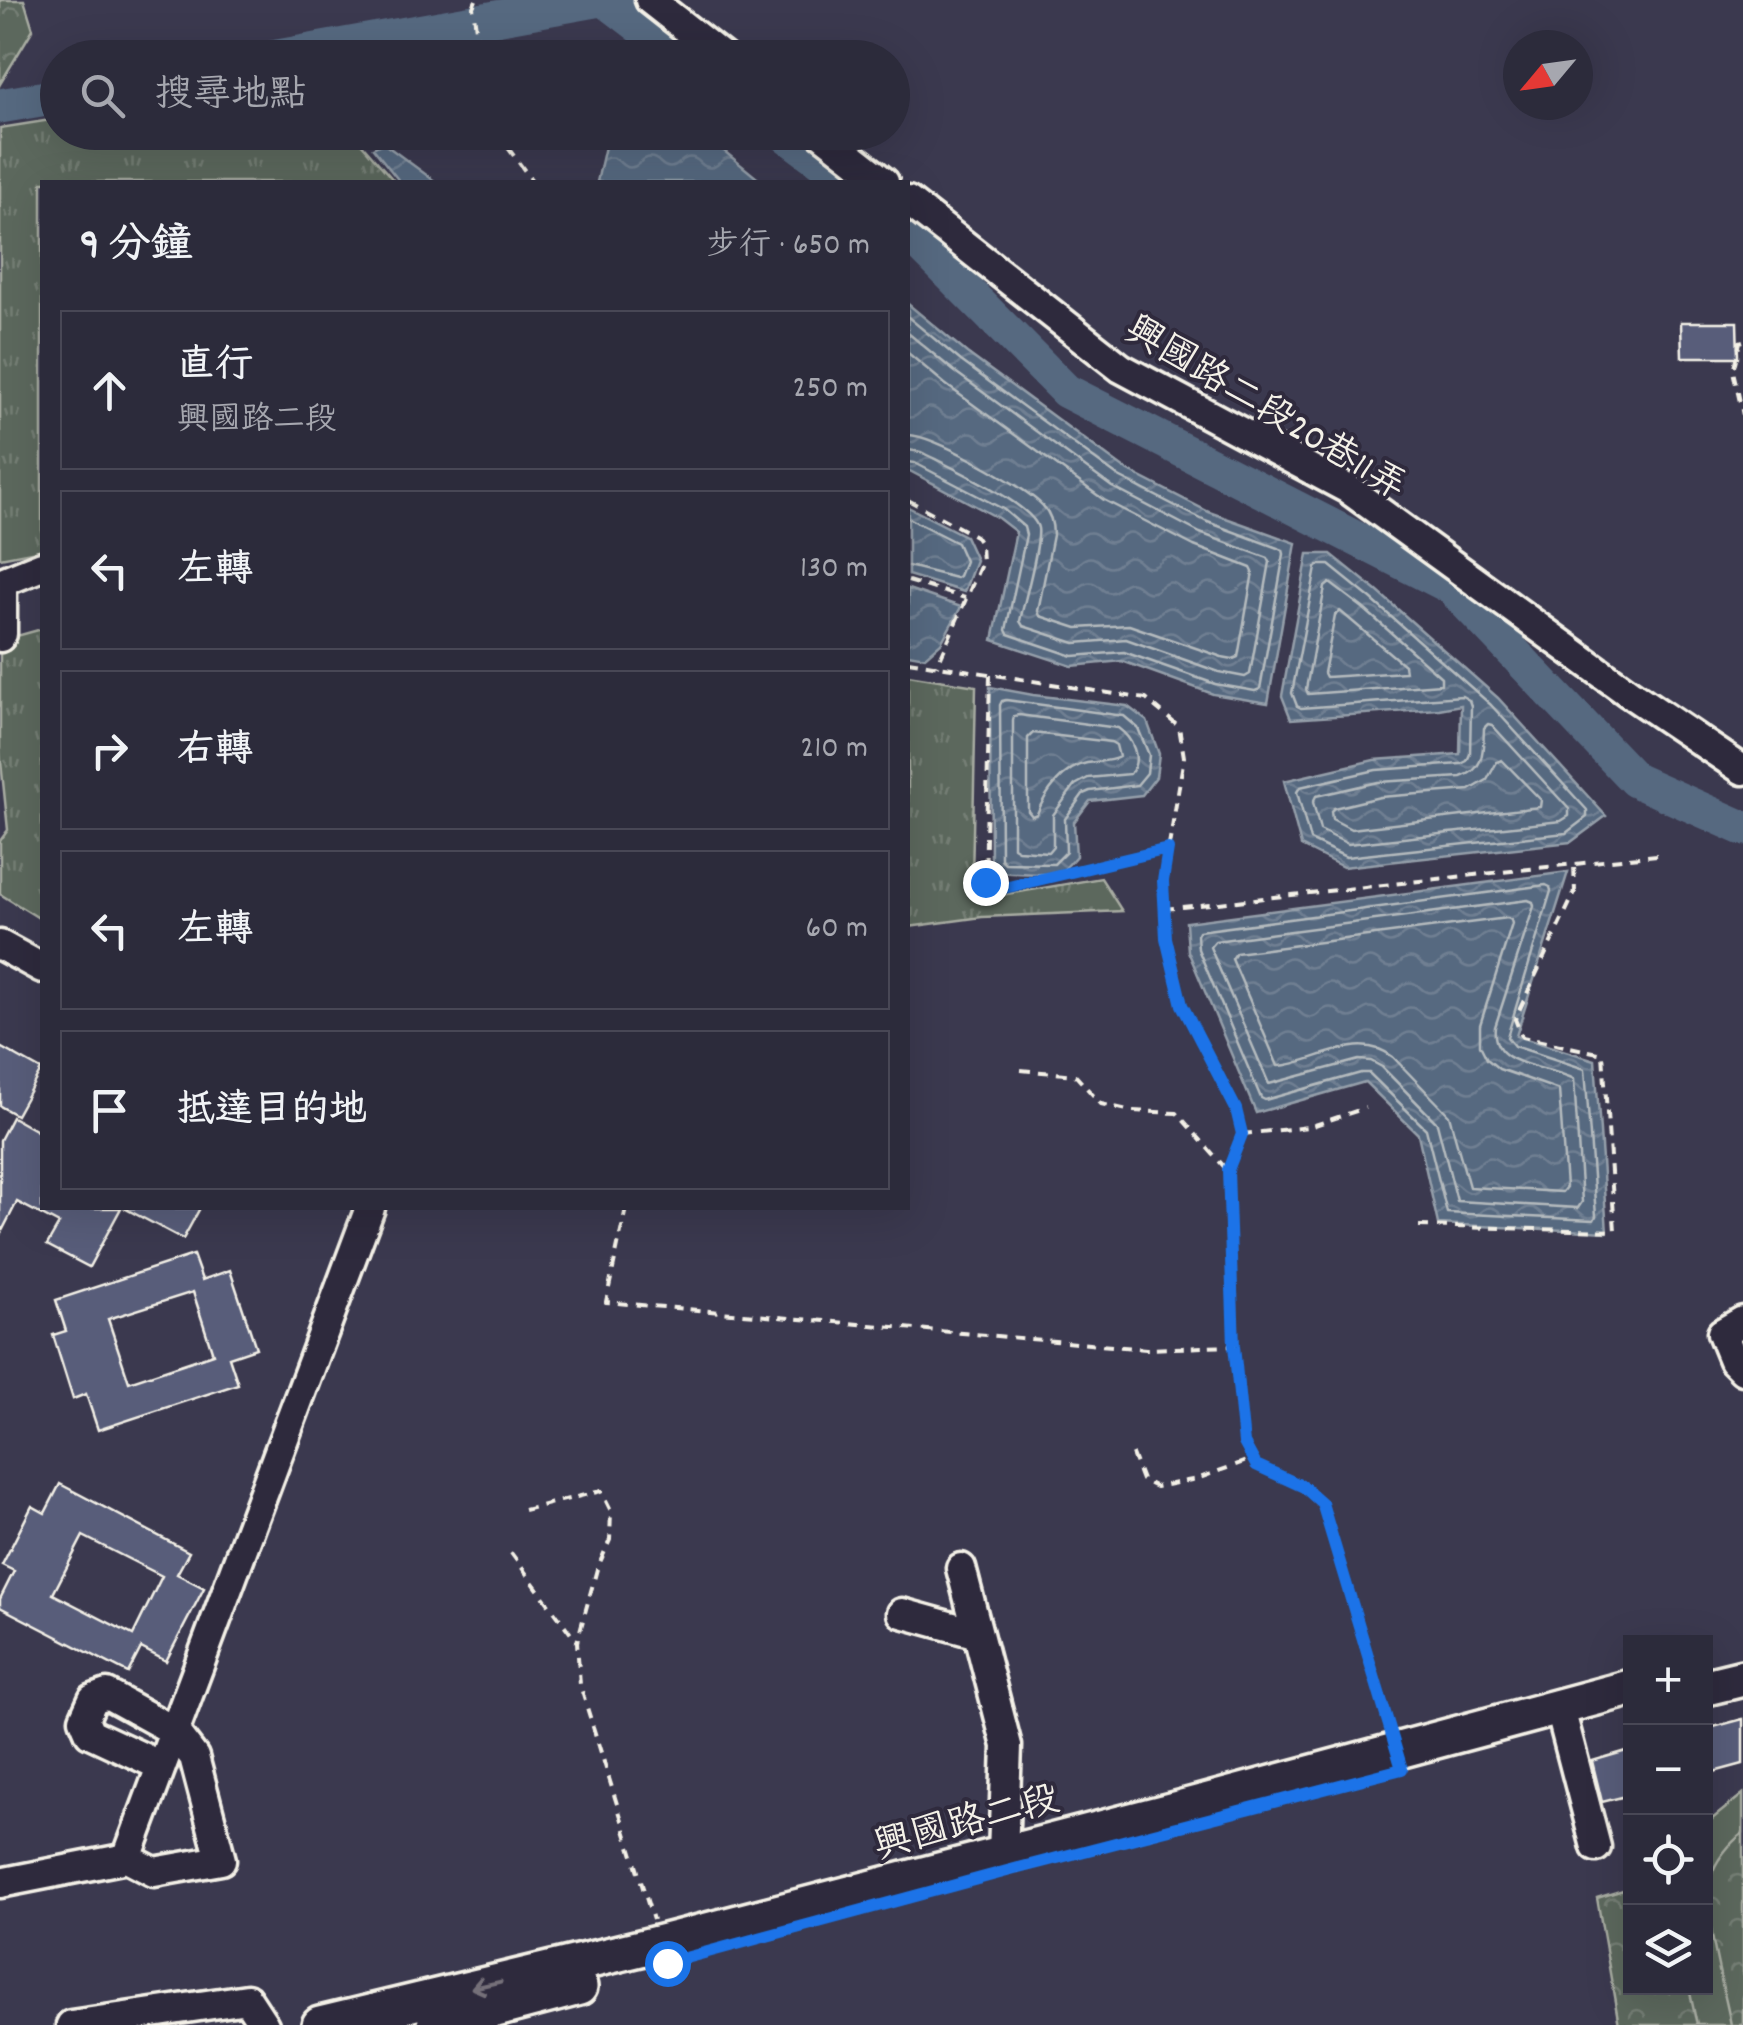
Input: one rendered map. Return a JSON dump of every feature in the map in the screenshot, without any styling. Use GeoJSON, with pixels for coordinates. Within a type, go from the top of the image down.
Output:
{"type":"FeatureCollection","features":[{"type":"Feature","properties":{"kind":"main road"},"geometry":{"type":"LineString","coordinates":[[1713,1667],[1743,1659]]}},
{"type":"Feature","properties":{"kind":"main road"},"geometry":{"type":"LineString","coordinates":[[1713,1686],[1743,1678]]}},
{"type":"Feature","properties":{"kind":"main road","name":"興國路二段"},"geometry":{"type":"LineString","coordinates":[[320,2025],[661,1944],[1623,1690]]}},
{"type":"Feature","properties":{"kind":"main road","name":"興國路二段"},"geometry":{"type":"LineString","coordinates":[[435,2025],[1623,1709]]}},
{"type":"Feature","properties":{"kind":"lane"},"geometry":{"type":"LineString","coordinates":[[650,0],[701,40]]}},
{"type":"Feature","properties":{"kind":"lane"},"geometry":{"type":"LineString","coordinates":[[843,150],[881,180]]}},
{"type":"Feature","properties":{"kind":"lane","name":"興國路二段20巷11弄"},"geometry":{"type":"LineString","coordinates":[[910,203],[1121,368],[1348,489],[1629,693],[1743,770]]}},
{"type":"Feature","properties":{"kind":"lane"},"geometry":{"type":"LineString","coordinates":[[0,637],[2,582],[40,567]]}},
{"type":"Feature","properties":{"kind":"lane"},"geometry":{"type":"LineString","coordinates":[[0,945],[40,967]]}},
{"type":"Feature","properties":{"kind":"lane"},"geometry":{"type":"LineString","coordinates":[[127,1858],[369,1210]]}},
{"type":"Feature","properties":{"kind":"lane"},"geometry":{"type":"LineString","coordinates":[[1743,1321],[1722,1333],[1733,1360],[1743,1370]]}},
{"type":"Feature","properties":{"kind":"lane"},"geometry":{"type":"LineString","coordinates":[[961,1568],[1007,1746],[1002,1854]]}},
{"type":"Feature","properties":{"kind":"lane"},"geometry":{"type":"LineString","coordinates":[[902,1613],[978,1634]]}},
{"type":"Feature","properties":{"kind":"lane"},"geometry":{"type":"LineString","coordinates":[[0,1883],[127,1858],[154,1872],[221,1860],[194,1756],[174,1731],[107,1694],[92,1698],[84,1719],[90,1733],[161,1766]]}},
{"type":"Feature","properties":{"kind":"lane"},"geometry":{"type":"LineString","coordinates":[[1564,1724],[1596,1847]]}},
{"type":"Feature","properties":{"kind":"lane"},"geometry":{"type":"LineString","coordinates":[[71,2025],[248,1999],[264,2025]]}},
{"type":"Feature","properties":{"kind":"path"},"geometry":{"type":"LineString","coordinates":[[476,0],[473,7],[478,40]]}},
{"type":"Feature","properties":{"kind":"path"},"geometry":{"type":"LineString","coordinates":[[510,150],[532,180]]}},
{"type":"Feature","properties":{"kind":"path"},"geometry":{"type":"LineString","coordinates":[[1743,341],[1733,371],[1743,415]]}},
{"type":"Feature","properties":{"kind":"path"},"geometry":{"type":"LineString","coordinates":[[910,501],[976,536],[981,545],[982,562],[937,666]]}},
{"type":"Feature","properties":{"kind":"path"},"geometry":{"type":"LineString","coordinates":[[910,581],[967,599]]}},
{"type":"Feature","properties":{"kind":"path"},"geometry":{"type":"LineString","coordinates":[[910,661],[1146,700],[1179,727],[1184,758],[1163,881],[1166,938],[1182,1005],[1236,1109],[1242,1134],[1228,1170],[1234,1346],[1244,1443],[1256,1465],[1304,1487],[1322,1503],[1396,1752]]}},
{"type":"Feature","properties":{"kind":"path"},"geometry":{"type":"LineString","coordinates":[[990,674],[985,882],[1004,888],[1168,849]]}},
{"type":"Feature","properties":{"kind":"path"},"geometry":{"type":"LineString","coordinates":[[1164,909],[1657,855]]}},
{"type":"Feature","properties":{"kind":"path"},"geometry":{"type":"LineString","coordinates":[[1418,1226],[1615,1231],[1603,1054],[1522,1037],[1515,1019],[1575,892],[1574,864]]}},
{"type":"Feature","properties":{"kind":"path"},"geometry":{"type":"LineString","coordinates":[[1021,1070],[1075,1074],[1101,1104],[1132,1111],[1177,1113],[1228,1170]]}},
{"type":"Feature","properties":{"kind":"path"},"geometry":{"type":"LineString","coordinates":[[1242,1134],[1309,1127],[1366,1108]]}},
{"type":"Feature","properties":{"kind":"path"},"geometry":{"type":"LineString","coordinates":[[626,1210],[606,1302],[1146,1349],[1234,1346]]}},
{"type":"Feature","properties":{"kind":"path"},"geometry":{"type":"LineString","coordinates":[[1132,1454],[1142,1480],[1156,1487],[1197,1480],[1252,1458]]}},
{"type":"Feature","properties":{"kind":"path"},"geometry":{"type":"LineString","coordinates":[[524,1510],[601,1491],[611,1511],[610,1540],[577,1642],[580,1685],[661,1944]]}},
{"type":"Feature","properties":{"kind":"path"},"geometry":{"type":"LineString","coordinates":[[511,1553],[577,1642]]}},
{"type":"Feature","properties":{"kind":"green space"},"geometry":{"type":"Polygon","coordinates":[[[0,0],[24,0],[33,29],[0,84],[0,0]]]}},
{"type":"Feature","properties":{"kind":"green space"},"geometry":{"type":"Polygon","coordinates":[[[40,122],[40,150],[367,150],[393,180],[40,180],[40,550],[0,558],[0,128],[40,122]]]}},
{"type":"Feature","properties":{"kind":"green space"},"geometry":{"type":"Polygon","coordinates":[[[40,630],[40,919],[0,894],[0,841],[8,830],[0,752],[0,654],[13,637],[40,630]]]}},
{"type":"Feature","properties":{"kind":"green space"},"geometry":{"type":"Polygon","coordinates":[[[910,675],[976,686],[972,882],[996,896],[1101,878],[1122,911],[982,917],[910,927],[910,675]]]}},
{"type":"Feature","properties":{"kind":"green space"},"geometry":{"type":"Polygon","coordinates":[[[1743,1794],[1743,2025],[1619,2025],[1597,1898],[1623,1890],[1623,1995],[1713,1995],[1713,1818],[1743,1794]]]}},
{"type":"Feature","properties":{"kind":"green space"},"geometry":{"type":"Polygon","coordinates":[[[1743,1794],[1743,1833],[1728,1847],[1713,1872],[1713,1818],[1743,1794]]]}},
{"type":"Feature","properties":{"kind":"green space"},"geometry":{"type":"Polygon","coordinates":[[[1713,1939],[1731,2025],[1697,2025],[1691,1995],[1713,1995],[1713,1939]]]}},
{"type":"Feature","properties":{"kind":"water"},"geometry":{"type":"Polygon","coordinates":[[[375,150],[393,150],[433,180],[398,180],[375,150]]]}},
{"type":"Feature","properties":{"kind":"water"},"geometry":{"type":"Polygon","coordinates":[[[604,150],[723,150],[760,180],[597,180],[604,150]]]}},
{"type":"Feature","properties":{"kind":"water"},"geometry":{"type":"Polygon","coordinates":[[[910,306],[967,353],[1125,469],[1209,512],[1296,543],[1268,703],[1213,694],[1122,661],[1072,666],[993,640],[1016,532],[998,518],[910,471],[910,306]]]}},
{"type":"Feature","properties":{"kind":"water"},"geometry":{"type":"Polygon","coordinates":[[[910,508],[965,536],[976,560],[964,592],[910,576],[910,508]]]}},
{"type":"Feature","properties":{"kind":"water"},"geometry":{"type":"Polygon","coordinates":[[[1308,554],[1331,554],[1377,591],[1498,698],[1606,816],[1571,842],[1343,867],[1301,846],[1284,781],[1374,760],[1460,754],[1461,705],[1291,719],[1282,696],[1308,554]]]}},
{"type":"Feature","properties":{"kind":"water"},"geometry":{"type":"Polygon","coordinates":[[[910,590],[961,607],[941,643],[925,657],[910,654],[910,590]]]}},
{"type":"Feature","properties":{"kind":"water"},"geometry":{"type":"Polygon","coordinates":[[[990,687],[1127,706],[1147,721],[1159,754],[1156,777],[1142,795],[1090,801],[1074,822],[1076,856],[1059,875],[991,872],[990,687]]]}},
{"type":"Feature","properties":{"kind":"water"},"geometry":{"type":"Polygon","coordinates":[[[1568,872],[1516,1036],[1595,1060],[1607,1232],[1438,1224],[1418,1134],[1365,1082],[1256,1113],[1188,951],[1186,922],[1568,872]]]}},
{"type":"Feature","properties":{"kind":"building"},"geometry":{"type":"Polygon","coordinates":[[[1681,322],[1737,322],[1738,357],[1682,357],[1681,322]]]}},
{"type":"Feature","properties":{"kind":"building"},"geometry":{"type":"Polygon","coordinates":[[[0,1047],[40,1072],[16,1115],[0,1106],[0,1047]]]}},
{"type":"Feature","properties":{"kind":"building"},"geometry":{"type":"Polygon","coordinates":[[[12,1117],[40,1133],[40,1210],[120,1210],[89,1267],[47,1245],[59,1224],[17,1202],[0,1235],[0,1140],[12,1117]]]}},
{"type":"Feature","properties":{"kind":"building"},"geometry":{"type":"Polygon","coordinates":[[[128,1210],[199,1210],[183,1239],[128,1210]]]}},
{"type":"Feature","properties":{"kind":"building"},"geometry":{"type":"Polygon","coordinates":[[[193,1255],[202,1280],[230,1270],[256,1348],[229,1357],[238,1384],[98,1430],[86,1394],[73,1399],[53,1335],[66,1331],[56,1300],[193,1255]],[[193,1292],[108,1319],[129,1382],[213,1354],[193,1292]]]}},
{"type":"Feature","properties":{"kind":"building"},"geometry":{"type":"Polygon","coordinates":[[[60,1484],[189,1552],[177,1574],[204,1588],[166,1661],[141,1648],[128,1673],[0,1607],[14,1571],[2,1565],[32,1506],[45,1513],[60,1484]],[[83,1536],[53,1594],[133,1635],[162,1576],[83,1536]]]}},
{"type":"Feature","properties":{"kind":"building"},"geometry":{"type":"Polygon","coordinates":[[[1743,1719],[1743,1764],[1713,1772],[1713,1727],[1743,1719]]]}},
{"type":"Feature","properties":{"kind":"building"},"geometry":{"type":"Polygon","coordinates":[[[1623,1752],[1623,1797],[1602,1802],[1592,1761],[1623,1752]]]}},
{"type":"Feature","properties":{"kind":"waterway"},"geometry":{"type":"LineString","coordinates":[[373,40],[596,0]]}},
{"type":"Feature","properties":{"kind":"waterway"},"geometry":{"type":"LineString","coordinates":[[606,0],[658,40]]}},
{"type":"Feature","properties":{"kind":"waterway"},"geometry":{"type":"LineString","coordinates":[[0,106],[40,99]]}},
{"type":"Feature","properties":{"kind":"waterway"},"geometry":{"type":"LineString","coordinates":[[806,150],[846,180]]}},
{"type":"Feature","properties":{"kind":"waterway"},"geometry":{"type":"LineString","coordinates":[[910,234],[1066,391],[1451,587],[1635,780],[1743,828]]}},
{"type":"Feature","properties":{"kind":"route"},"geometry":{"type":"LineString","coordinates":[[667,1963],[1402,1769],[1322,1503],[1304,1487],[1256,1465],[1244,1443],[1234,1346],[1228,1170],[1242,1134],[1236,1109],[1182,1005],[1166,938],[1163,881],[1168,849],[1004,888],[985,882]]}}]}
